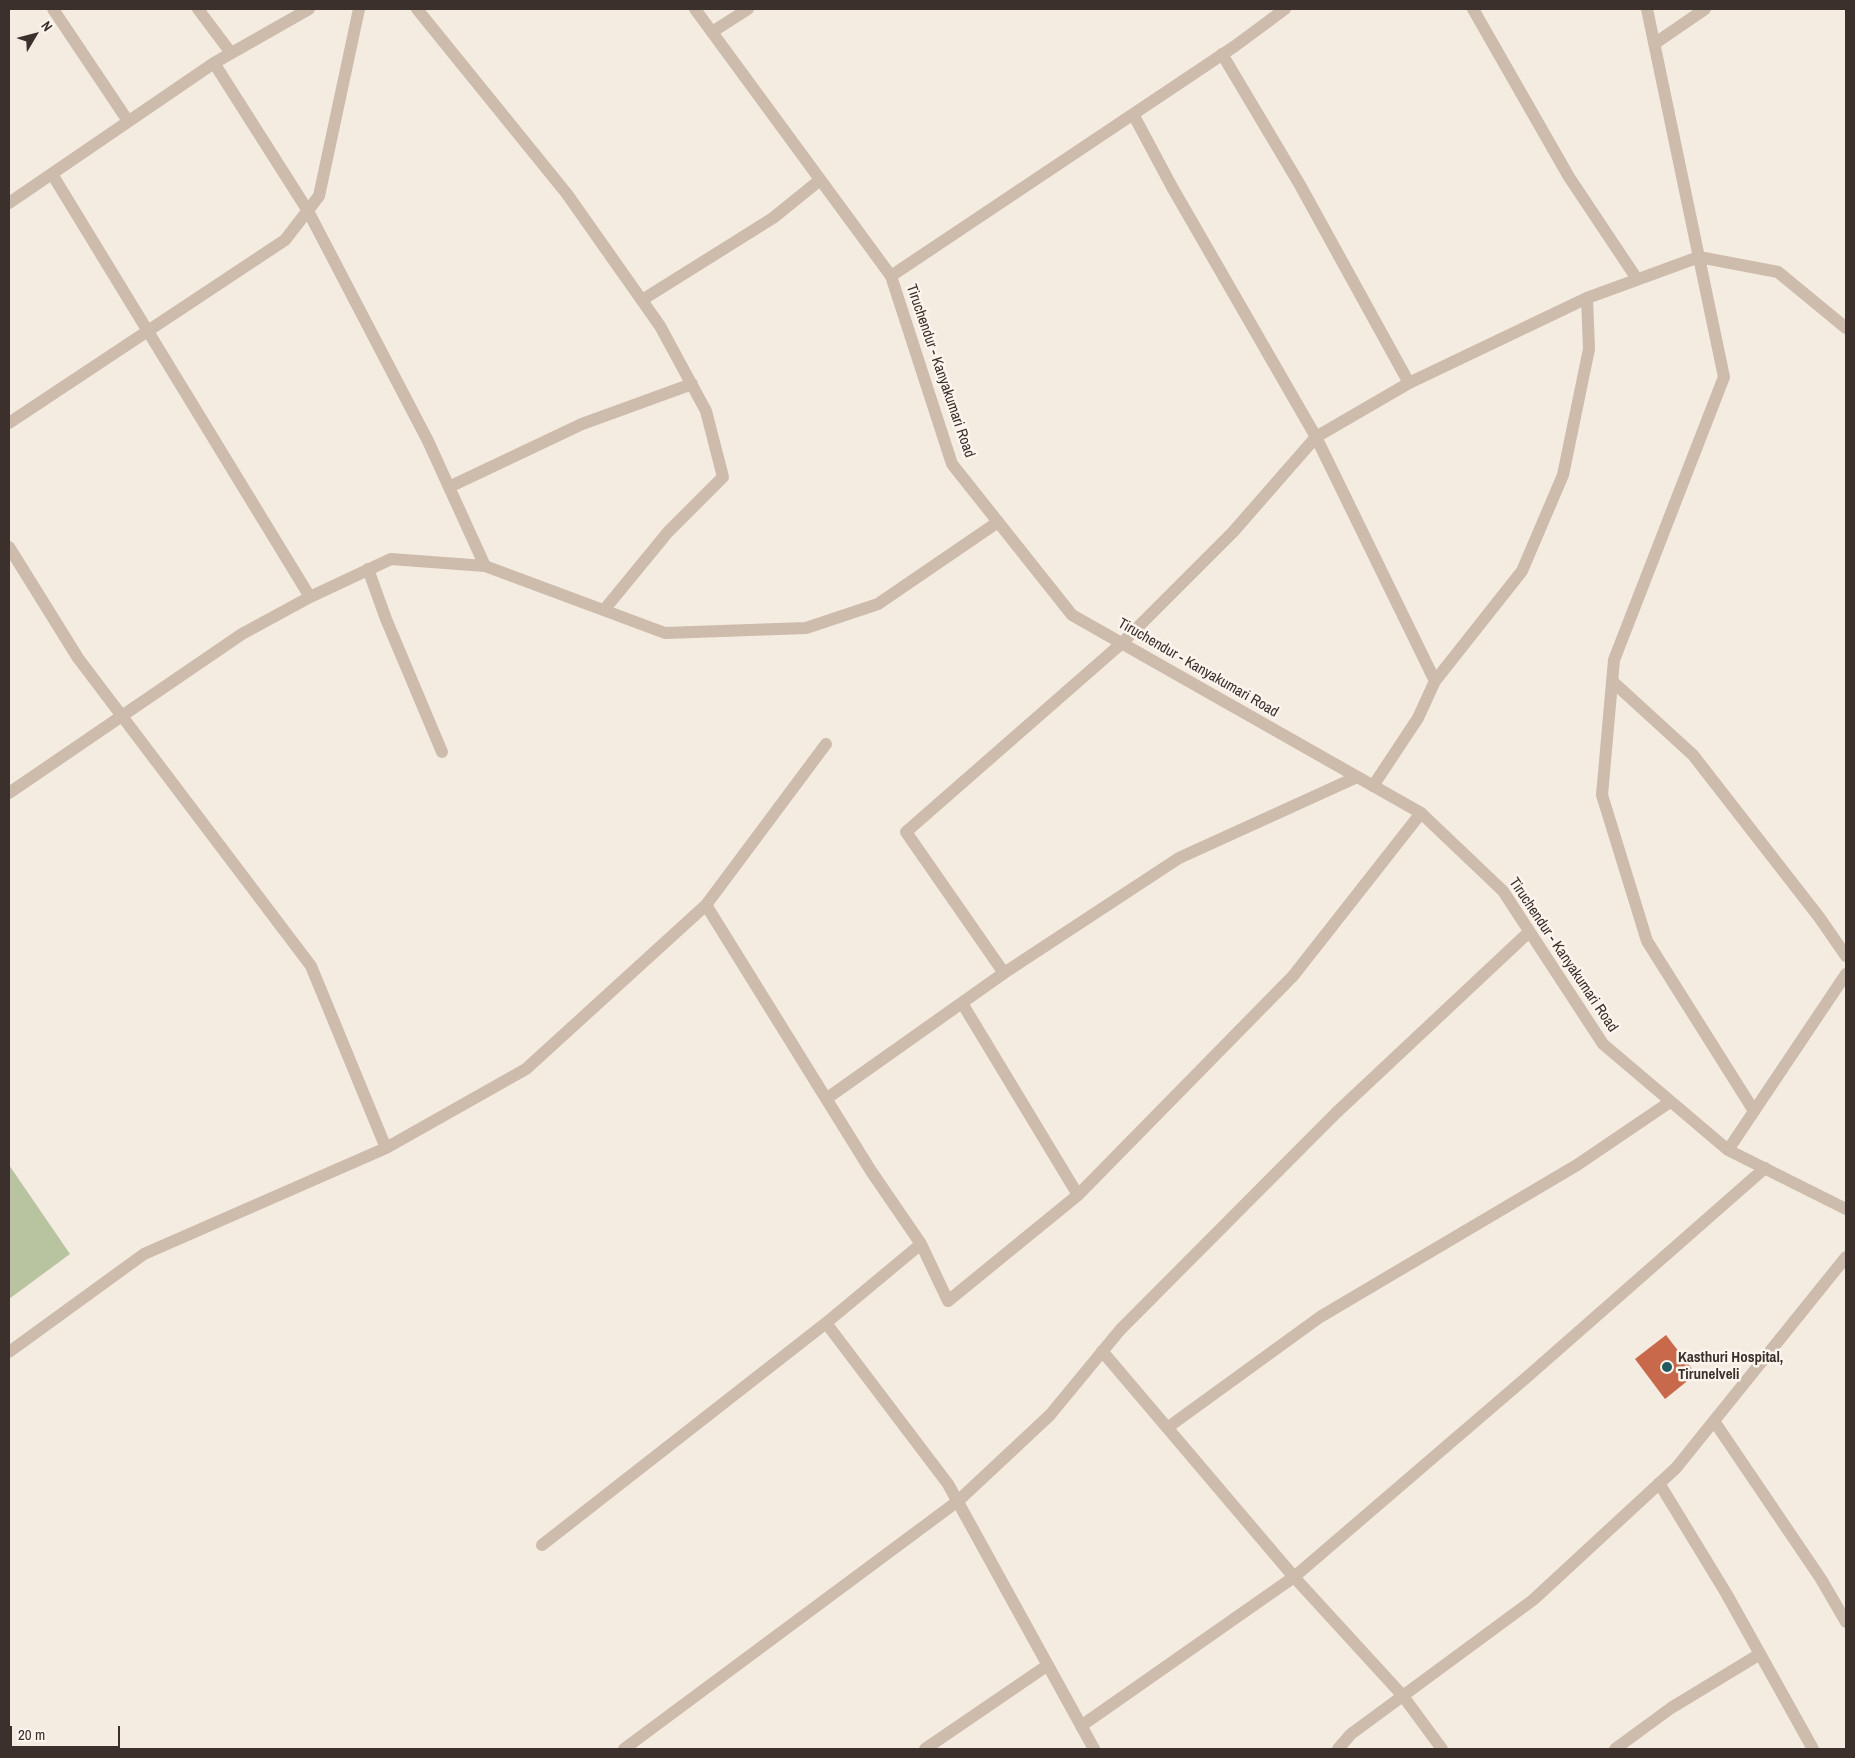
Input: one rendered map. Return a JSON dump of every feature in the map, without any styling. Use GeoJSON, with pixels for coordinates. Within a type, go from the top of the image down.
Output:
{"type":"FeatureCollection","features":[{"type":"Feature","properties":{"kind":"street"},"geometry":{"type":"LineString","coordinates":[[53,9],[128,121]]}},
{"type":"Feature","properties":{"kind":"street"},"geometry":{"type":"LineString","coordinates":[[198,9],[230,53]]}},
{"type":"Feature","properties":{"kind":"street"},"geometry":{"type":"LineString","coordinates":[[9,203],[214,63],[309,9]]}},
{"type":"Feature","properties":{"kind":"street"},"geometry":{"type":"LineString","coordinates":[[9,423],[285,240],[319,196],[359,9]]}},
{"type":"Feature","properties":{"kind":"street"},"geometry":{"type":"LineString","coordinates":[[417,9],[567,194],[660,326],[706,411],[723,476],[668,532],[604,610]]}},
{"type":"Feature","properties":{"kind":"street","name":"Tiruchendur - Kanyakumari Road"},"geometry":{"type":"LineString","coordinates":[[695,9],[891,276],[952,464],[1072,615],[1421,814],[1503,891],[1603,1044],[1728,1150],[1846,1209]]}},
{"type":"Feature","properties":{"kind":"street"},"geometry":{"type":"LineString","coordinates":[[712,32],[748,9]]}},
{"type":"Feature","properties":{"kind":"street"},"geometry":{"type":"LineString","coordinates":[[891,276],[1222,54],[1284,9]]}},
{"type":"Feature","properties":{"kind":"street"},"geometry":{"type":"LineString","coordinates":[[1474,9],[1569,177],[1637,280]]}},
{"type":"Feature","properties":{"kind":"street"},"geometry":{"type":"LineString","coordinates":[[1647,9],[1724,377],[1614,660],[1602,795],[1647,941],[1754,1112]]}},
{"type":"Feature","properties":{"kind":"street"},"geometry":{"type":"LineString","coordinates":[[1654,44],[1705,9]]}},
{"type":"Feature","properties":{"kind":"street"},"geometry":{"type":"LineString","coordinates":[[1222,54],[1300,185],[1409,383]]}},
{"type":"Feature","properties":{"kind":"street"},"geometry":{"type":"LineString","coordinates":[[214,63],[308,211],[428,441],[485,566]]}},
{"type":"Feature","properties":{"kind":"street"},"geometry":{"type":"LineString","coordinates":[[1133,114],[1177,195],[1316,437],[1435,681]]}},
{"type":"Feature","properties":{"kind":"street"},"geometry":{"type":"LineString","coordinates":[[52,174],[310,596]]}},
{"type":"Feature","properties":{"kind":"street"},"geometry":{"type":"LineString","coordinates":[[642,300],[773,218],[820,180]]}},
{"type":"Feature","properties":{"kind":"street"},"geometry":{"type":"LineString","coordinates":[[1004,973],[906,832],[1122,643],[1233,532],[1316,437],[1409,383],[1587,298],[1699,257],[1778,272],[1846,328]]}},
{"type":"Feature","properties":{"kind":"street"},"geometry":{"type":"LineString","coordinates":[[1373,786],[1418,718],[1435,681],[1522,571],[1563,475],[1589,349],[1587,298]]}},
{"type":"Feature","properties":{"kind":"street"},"geometry":{"type":"LineString","coordinates":[[449,487],[582,424],[692,384]]}},
{"type":"Feature","properties":{"kind":"street"},"geometry":{"type":"LineString","coordinates":[[9,792],[242,634],[310,596],[391,559],[485,566],[665,633],[806,628],[878,604],[998,522]]}},
{"type":"Feature","properties":{"kind":"street"},"geometry":{"type":"LineString","coordinates":[[9,547],[78,658],[311,966],[386,1148]]}},
{"type":"Feature","properties":{"kind":"street"},"geometry":{"type":"LineString","coordinates":[[368,570],[386,619],[442,752]]}},
{"type":"Feature","properties":{"kind":"street"},"geometry":{"type":"LineString","coordinates":[[1612,681],[1693,755],[1819,917],[1846,956]]}},
{"type":"Feature","properties":{"kind":"street"},"geometry":{"type":"LineString","coordinates":[[9,1352],[144,1254],[386,1148],[526,1069],[706,905],[826,744]]}},
{"type":"Feature","properties":{"kind":"street"},"geometry":{"type":"LineString","coordinates":[[826,1099],[1004,973],[1180,858],[1358,777]]}},
{"type":"Feature","properties":{"kind":"street"},"geometry":{"type":"LineString","coordinates":[[706,905],[871,1172],[921,1244],[948,1301],[1078,1195],[1293,976],[1421,814]]}},
{"type":"Feature","properties":{"kind":"street"},"geometry":{"type":"LineString","coordinates":[[624,1749],[958,1501],[1050,1415],[1120,1330],[1336,1113],[1529,932]]}},
{"type":"Feature","properties":{"kind":"street"},"geometry":{"type":"LineString","coordinates":[[1728,1150],[1846,974]]}},
{"type":"Feature","properties":{"kind":"street"},"geometry":{"type":"LineString","coordinates":[[962,1002],[1078,1195]]}},
{"type":"Feature","properties":{"kind":"street"},"geometry":{"type":"LineString","coordinates":[[1167,1428],[1320,1317],[1577,1164],[1670,1102]]}},
{"type":"Feature","properties":{"kind":"street"},"geometry":{"type":"LineString","coordinates":[[1081,1726],[1294,1577],[1534,1371],[1765,1168]]}},
{"type":"Feature","properties":{"kind":"street"},"geometry":{"type":"LineString","coordinates":[[542,1546],[826,1323],[921,1244]]}},
{"type":"Feature","properties":{"kind":"street"},"geometry":{"type":"LineString","coordinates":[[1338,1749],[1351,1734],[1534,1600],[1676,1468],[1846,1257]]}},
{"type":"Feature","properties":{"kind":"street"},"geometry":{"type":"LineString","coordinates":[[826,1323],[948,1484],[1094,1749]]}},
{"type":"Feature","properties":{"kind":"street"},"geometry":{"type":"LineString","coordinates":[[1102,1351],[1294,1577],[1403,1696],[1442,1749]]}},
{"type":"Feature","properties":{"kind":"street"},"geometry":{"type":"LineString","coordinates":[[1714,1421],[1821,1579],[1846,1622]]}},
{"type":"Feature","properties":{"kind":"street"},"geometry":{"type":"LineString","coordinates":[[1659,1483],[1726,1593],[1813,1749]]}},
{"type":"Feature","properties":{"kind":"street"},"geometry":{"type":"LineString","coordinates":[[1615,1749],[1671,1708],[1760,1654]]}},
{"type":"Feature","properties":{"kind":"street"},"geometry":{"type":"LineString","coordinates":[[925,1749],[1048,1665]]}},
{"type":"Feature","properties":{"kind":"green space"},"geometry":{"type":"Polygon","coordinates":[[[9,1165],[70,1254],[9,1299],[9,1165]]]}},
{"type":"Feature","properties":{"kind":"building"},"geometry":{"type":"Polygon","coordinates":[[[1666,1335],[1696,1374],[1665,1399],[1635,1359],[1666,1335]]]}},
{"type":"Feature","properties":{"kind":"place","name":"Kasthuri Hospital, Tirunelveli"},"geometry":{"type":"Point","coordinates":[1667,1367]}}]}
